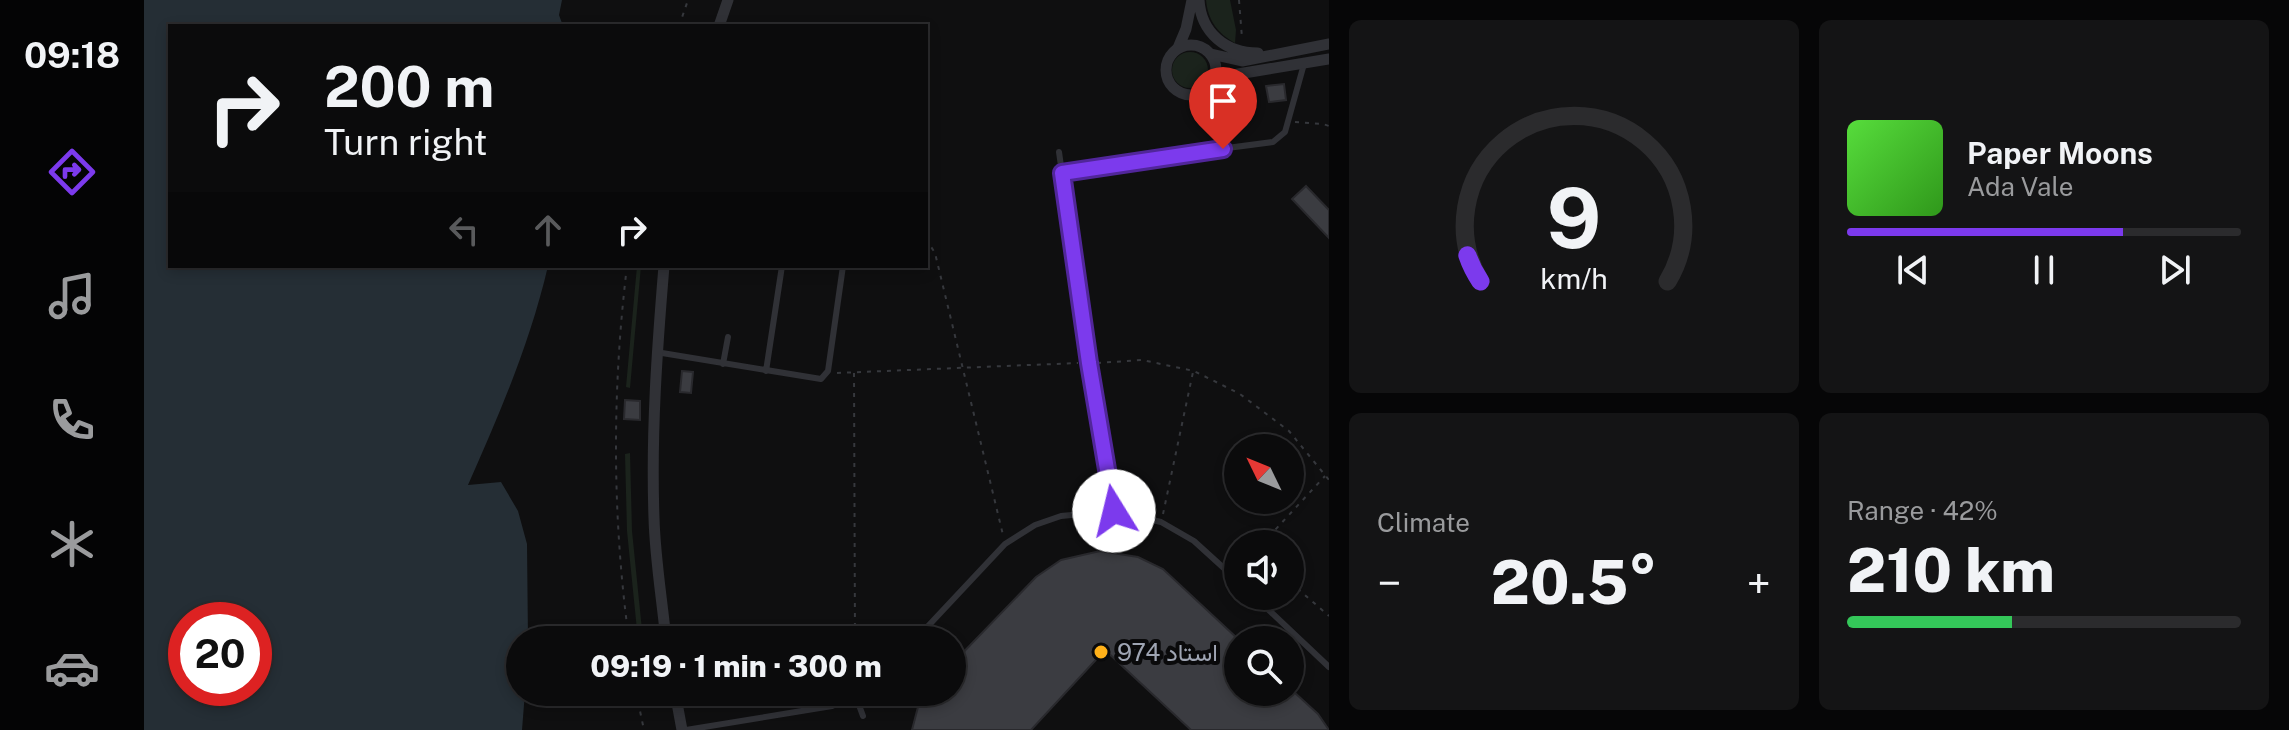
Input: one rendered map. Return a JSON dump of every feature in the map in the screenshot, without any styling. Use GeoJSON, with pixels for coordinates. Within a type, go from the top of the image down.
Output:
{"type":"FeatureCollection","features":[{"type":"Feature","properties":{"kind":"street"},"geometry":{"type":"LineString","coordinates":[[720,24],[728,0]]}},
{"type":"Feature","properties":{"kind":"street"},"geometry":{"type":"LineString","coordinates":[[1192,0],[1186,29],[1166,67],[1169,82],[1180,92],[1195,94],[1203,92],[1214,82],[1238,74],[1329,59]]}},
{"type":"Feature","properties":{"kind":"street"},"geometry":{"type":"LineString","coordinates":[[1199,0],[1203,22],[1221,43],[1238,52],[1275,54]]}},
{"type":"Feature","properties":{"kind":"street"},"geometry":{"type":"LineString","coordinates":[[1178,48],[1196,45],[1211,54],[1237,61],[1329,44]]}},
{"type":"Feature","properties":{"kind":"street"},"geometry":{"type":"LineString","coordinates":[[1211,54],[1217,67],[1214,82]]}},
{"type":"Feature","properties":{"kind":"street"},"geometry":{"type":"LineString","coordinates":[[664,268],[652,445],[654,521],[665,626]]}},
{"type":"Feature","properties":{"kind":"street"},"geometry":{"type":"LineString","coordinates":[[678,706],[684,730]]}},
{"type":"Feature","properties":{"kind":"lane"},"geometry":{"type":"LineString","coordinates":[[1062,173],[1273,142],[1285,132],[1304,64]]}},
{"type":"Feature","properties":{"kind":"lane"},"geometry":{"type":"LineString","coordinates":[[1059,152],[1114,511]]}},
{"type":"Feature","properties":{"kind":"lane"},"geometry":{"type":"LineString","coordinates":[[766,371],[782,268]]}},
{"type":"Feature","properties":{"kind":"lane"},"geometry":{"type":"LineString","coordinates":[[656,352],[817,379],[826,375],[843,268]]}},
{"type":"Feature","properties":{"kind":"lane"},"geometry":{"type":"LineString","coordinates":[[723,364],[728,337]]}},
{"type":"Feature","properties":{"kind":"lane"},"geometry":{"type":"LineString","coordinates":[[928,626],[1005,544],[1020,532],[1046,520],[1114,511],[1161,522],[1194,541],[1224,568]]}},
{"type":"Feature","properties":{"kind":"lane"},"geometry":{"type":"LineString","coordinates":[[1269,610],[1329,667]]}},
{"type":"Feature","properties":{"kind":"lane"},"geometry":{"type":"LineString","coordinates":[[684,730],[832,706]]}},
{"type":"Feature","properties":{"kind":"lane"},"geometry":{"type":"LineString","coordinates":[[859,706],[863,716]]}},
{"type":"Feature","properties":{"kind":"path"},"geometry":{"type":"LineString","coordinates":[[680,24],[688,0]]}},
{"type":"Feature","properties":{"kind":"path"},"geometry":{"type":"LineString","coordinates":[[1238,52],[1243,32],[1239,0]]}},
{"type":"Feature","properties":{"kind":"path"},"geometry":{"type":"LineString","coordinates":[[1288,122],[1329,126]]}},
{"type":"Feature","properties":{"kind":"path"},"geometry":{"type":"LineString","coordinates":[[928,242],[935,253],[1005,544]]}},
{"type":"Feature","properties":{"kind":"path"},"geometry":{"type":"LineString","coordinates":[[627,268],[617,386],[616,482],[620,571],[627,626]]}},
{"type":"Feature","properties":{"kind":"path"},"geometry":{"type":"LineString","coordinates":[[1161,522],[1194,371]]}},
{"type":"Feature","properties":{"kind":"path"},"geometry":{"type":"LineString","coordinates":[[854,372],[855,626]]}},
{"type":"Feature","properties":{"kind":"path"},"geometry":{"type":"LineString","coordinates":[[1275,530],[1325,476]]}},
{"type":"Feature","properties":{"kind":"path"},"geometry":{"type":"LineString","coordinates":[[1304,594],[1329,616]]}},
{"type":"Feature","properties":{"kind":"path"},"geometry":{"type":"LineString","coordinates":[[639,706],[644,730]]}},
{"type":"Feature","properties":{"kind":"shaded area"},"geometry":{"type":"Polygon","coordinates":[[[144,0],[562,0],[559,15],[562,24],[168,24],[168,268],[548,268],[523,350],[468,485],[501,482],[518,511],[527,544],[528,626],[506,626],[506,706],[524,706],[522,730],[144,730],[144,0]]]}},
{"type":"Feature","properties":{"kind":"shaded area"},"geometry":{"type":"Polygon","coordinates":[[[1206,0],[1230,0],[1236,30],[1235,43],[1214,25],[1206,0]]]}},
{"type":"Feature","properties":{"kind":"shaded area"},"geometry":{"type":"Polygon","coordinates":[[[1190,52],[1203,57],[1208,70],[1203,83],[1190,88],[1177,83],[1172,70],[1177,57],[1190,52]]]}},
{"type":"Feature","properties":{"kind":"shaded area"},"geometry":{"type":"Polygon","coordinates":[[[637,268],[641,268],[630,388],[626,387],[637,268]]]}},
{"type":"Feature","properties":{"kind":"shaded area"},"geometry":{"type":"Polygon","coordinates":[[[630,453],[632,531],[642,626],[637,626],[627,531],[625,454],[630,453]]]}},
{"type":"Feature","properties":{"kind":"building"},"geometry":{"type":"Polygon","coordinates":[[[1284,84],[1286,100],[1269,102],[1266,86],[1284,84]]]}},
{"type":"Feature","properties":{"kind":"building"},"geometry":{"type":"Polygon","coordinates":[[[1306,186],[1329,210],[1329,238],[1292,199],[1306,186]]]}},
{"type":"Feature","properties":{"kind":"building"},"geometry":{"type":"Polygon","coordinates":[[[682,371],[693,372],[691,393],[680,392],[682,371]]]}},
{"type":"Feature","properties":{"kind":"building"},"geometry":{"type":"Polygon","coordinates":[[[625,400],[640,401],[640,420],[624,419],[625,400]]]}},
{"type":"Feature","properties":{"kind":"building","name":"استاد 974"},"geometry":{"type":"Polygon","coordinates":[[[1100,551],[1138,557],[1163,569],[1224,626],[1224,706],[1304,706],[1304,701],[1329,730],[1191,730],[1105,650],[1031,730],[912,730],[919,706],[966,706],[966,650],[1036,577],[1061,560],[1100,551]]]}},
{"type":"Feature","properties":{"kind":"place","name":"استاد 974"},"geometry":{"type":"Point","coordinates":[1101,652]}},
{"type":"Feature","properties":{"kind":"route"},"geometry":{"type":"LineString","coordinates":[[1114,511],[1062,173],[1223,149]]}}]}
